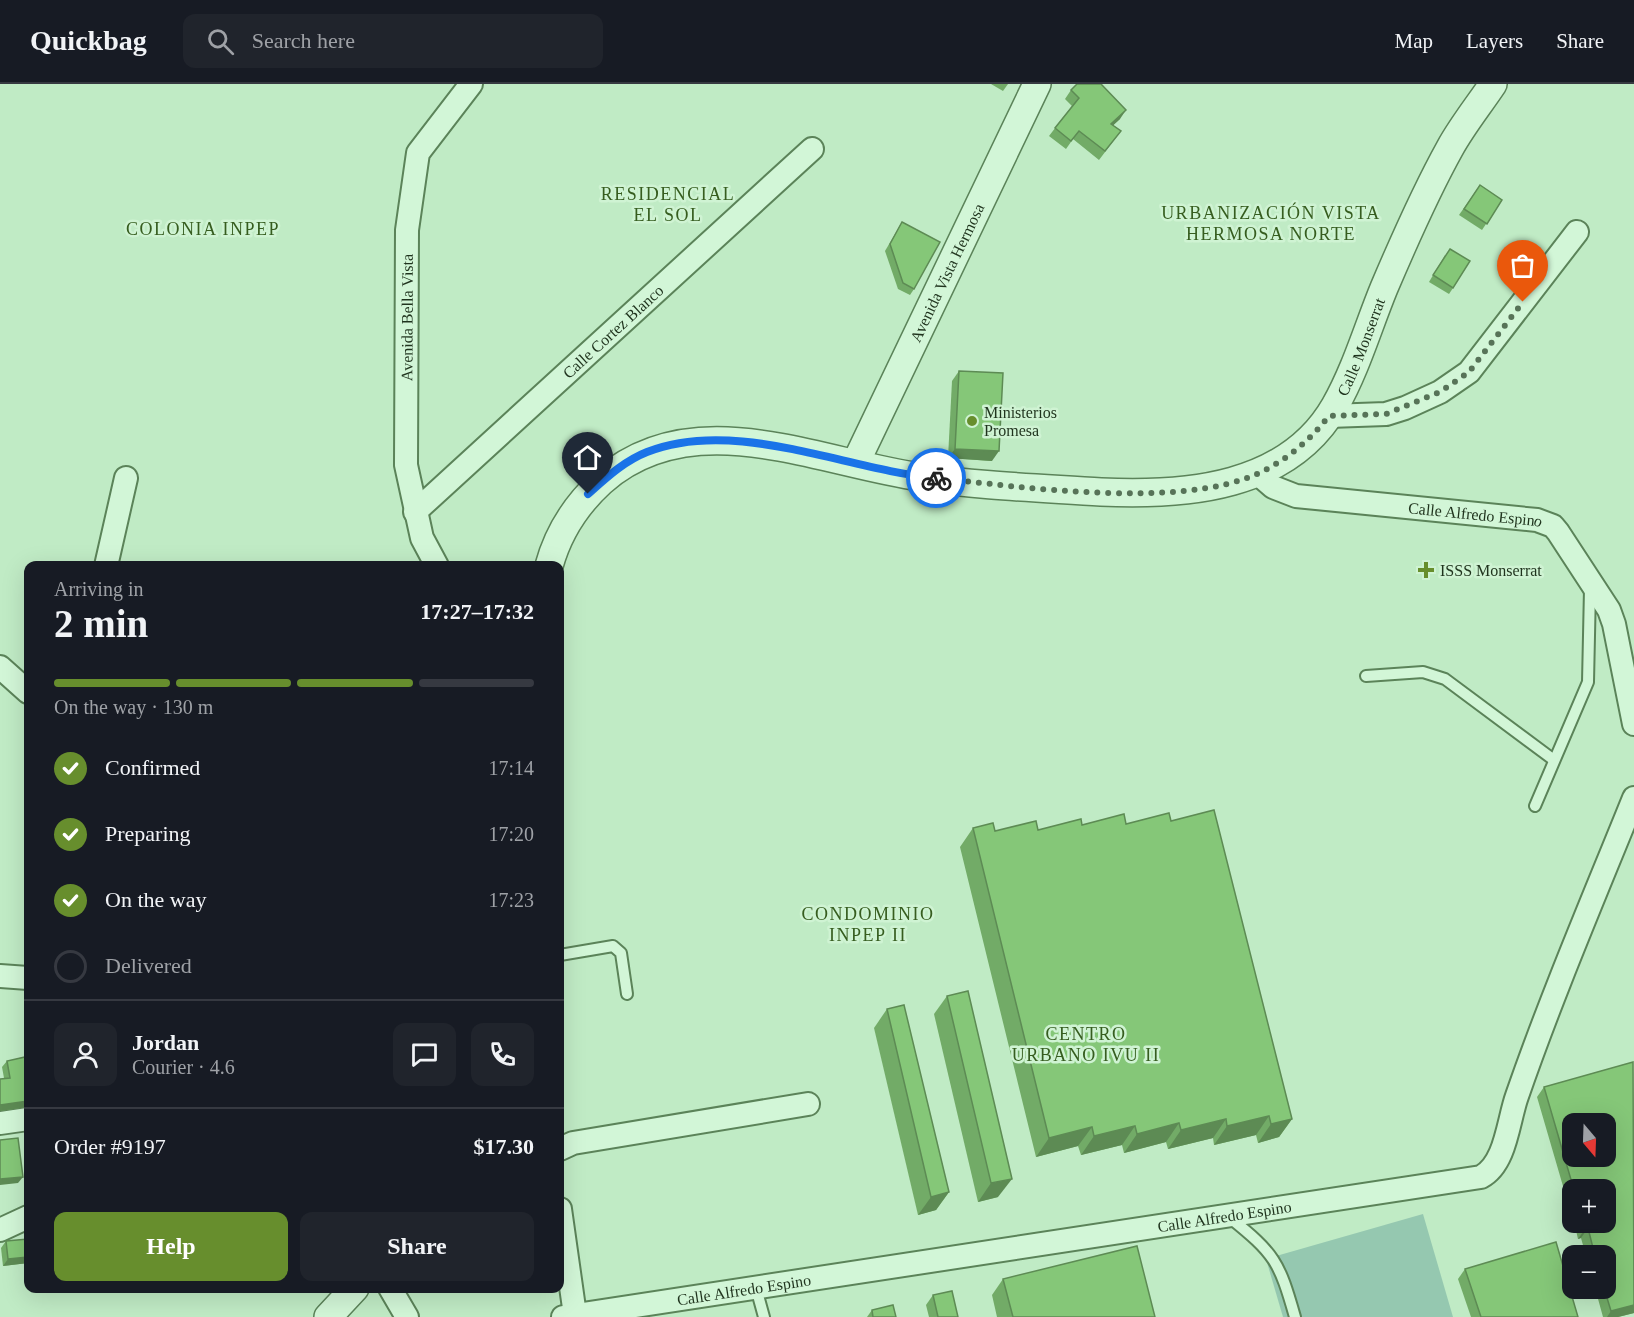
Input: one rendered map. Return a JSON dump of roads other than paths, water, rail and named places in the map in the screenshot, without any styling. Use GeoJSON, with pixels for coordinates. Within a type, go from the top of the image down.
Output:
{"type":"FeatureCollection","features":[{"type":"Feature","properties":{"kind":"street","name":"Avenida Bella Vista"},"geometry":{"type":"LineString","coordinates":[[434,561],[422,538],[406,465],[407,230],[418,153],[471,84]]}},
{"type":"Feature","properties":{"kind":"street","name":"Avenida Vista Hermosa"},"geometry":{"type":"LineString","coordinates":[[856,462],[1037,84]]}},
{"type":"Feature","properties":{"kind":"street","name":"Calle Monserrat"},"geometry":{"type":"LineString","coordinates":[[550,561],[554,547],[575,510],[588,494],[616,469],[647,452],[684,442],[731,440],[856,462],[918,477],[1126,493],[1209,488],[1258,474],[1294,452],[1329,416],[1350,374],[1385,287],[1450,146],[1493,84]]}},
{"type":"Feature","properties":{"kind":"street","name":"Calle Cortez Blanco"},"geometry":{"type":"LineString","coordinates":[[415,512],[812,149]]}},
{"type":"Feature","properties":{"kind":"street"},"geometry":{"type":"LineString","coordinates":[[1329,416],[1386,414],[1440,392],[1469,372],[1577,232]]}},
{"type":"Feature","properties":{"kind":"street","name":"Calle Alfredo Espino"},"geometry":{"type":"LineString","coordinates":[[1258,474],[1281,491],[1309,498],[1545,523],[1558,532],[1606,604],[1614,624],[1634,724]]}},
{"type":"Feature","properties":{"kind":"street"},"geometry":{"type":"LineString","coordinates":[[107,561],[126,478]]}},
{"type":"Feature","properties":{"kind":"street","name":"Calle Alfredo Espino"},"geometry":{"type":"LineString","coordinates":[[569,1316],[1475,1180],[1489,1172],[1497,1160],[1516,1098],[1555,994],[1634,798]]}},
{"type":"Feature","properties":{"kind":"street"},"geometry":{"type":"LineString","coordinates":[[0,976],[24,978]]}},
{"type":"Feature","properties":{"kind":"street"},"geometry":{"type":"LineString","coordinates":[[564,1147],[573,1143],[808,1104]]}},
{"type":"Feature","properties":{"kind":"street"},"geometry":{"type":"LineString","coordinates":[[0,1123],[24,1120]]}},
{"type":"Feature","properties":{"kind":"street"},"geometry":{"type":"LineString","coordinates":[[0,1230],[24,1219]]}},
{"type":"Feature","properties":{"kind":"street"},"geometry":{"type":"LineString","coordinates":[[564,1257],[569,1316]]}},
{"type":"Feature","properties":{"kind":"street"},"geometry":{"type":"LineString","coordinates":[[328,1317],[350,1293]]}},
{"type":"Feature","properties":{"kind":"street"},"geometry":{"type":"LineString","coordinates":[[393,1293],[407,1317]]}},
{"type":"Feature","properties":{"kind":"lane"},"geometry":{"type":"LineString","coordinates":[[1535,806],[1588,682],[1590,579]]}},
{"type":"Feature","properties":{"kind":"lane"},"geometry":{"type":"LineString","coordinates":[[1366,676],[1423,672],[1445,679],[1554,760]]}},
{"type":"Feature","properties":{"kind":"lane"},"geometry":{"type":"LineString","coordinates":[[564,954],[613,946],[621,953],[627,994]]}},
{"type":"Feature","properties":{"kind":"lane"},"geometry":{"type":"LineString","coordinates":[[1229,1217],[1262,1244],[1275,1259],[1282,1272],[1295,1317]]}},
{"type":"Feature","properties":{"kind":"lane"},"geometry":{"type":"LineString","coordinates":[[756,1288],[764,1317]]}},
{"type":"Feature","properties":{"kind":"place","name":"Ministerios Promesa"},"geometry":{"type":"Point","coordinates":[972,421]}},
{"type":"Feature","properties":{"kind":"place","name":"ISSS Monserrat"},"geometry":{"type":"Point","coordinates":[1426,570]}},
{"type":"Feature","properties":{"kind":"district","name":"RESIDENCIAL EL SOL"},"geometry":{"type":"Point","coordinates":[668,204]}},
{"type":"Feature","properties":{"kind":"district","name":"URBANIZACIÓN VISTA HERMOSA NORTE"},"geometry":{"type":"Point","coordinates":[1271,223]}},
{"type":"Feature","properties":{"kind":"district","name":"COLONIA INPEP"},"geometry":{"type":"Point","coordinates":[203,229]}},
{"type":"Feature","properties":{"kind":"district","name":"CONDOMINIO INPEP II"},"geometry":{"type":"Point","coordinates":[868,924]}},
{"type":"Feature","properties":{"kind":"district","name":"CENTRO URBANO IVU II"},"geometry":{"type":"Point","coordinates":[1086,1044]}}]}
